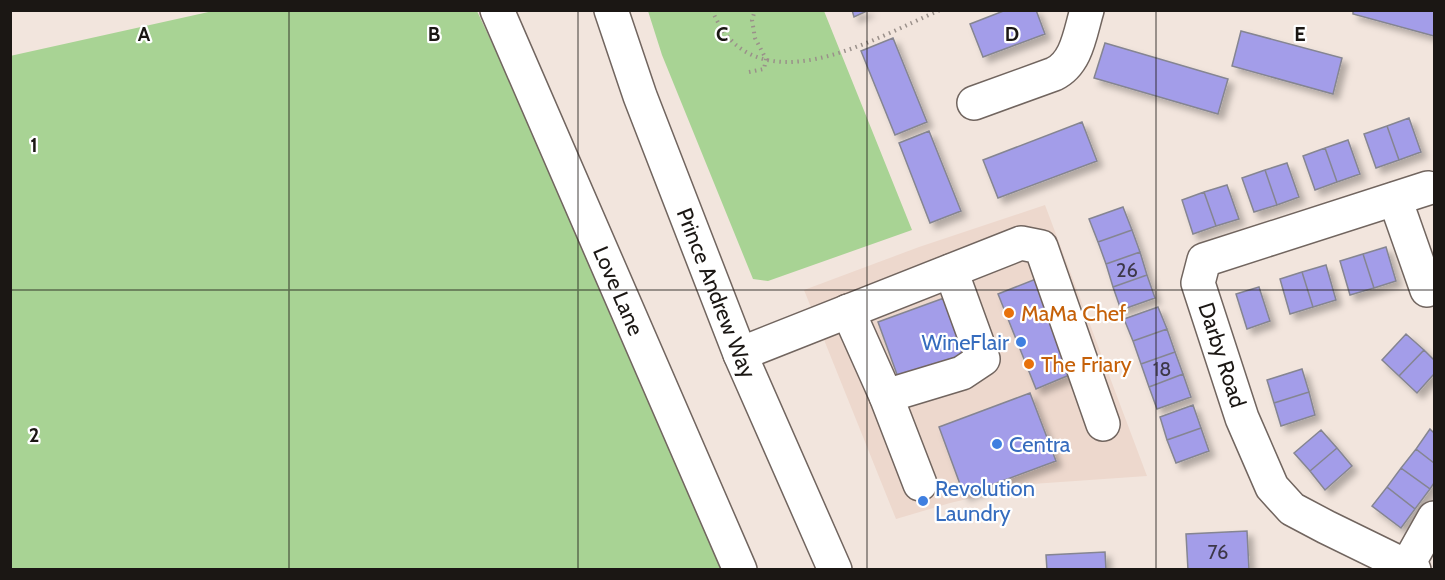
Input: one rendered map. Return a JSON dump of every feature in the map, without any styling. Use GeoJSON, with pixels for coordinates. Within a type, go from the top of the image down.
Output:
{"type":"FeatureCollection","features":[{"type":"Feature","properties":{"kind":"street","name":"Love Lane"},"geometry":{"type":"LineString","coordinates":[[497,10],[740,570]]}},
{"type":"Feature","properties":{"kind":"street","name":"Prince Andrew Way"},"geometry":{"type":"LineString","coordinates":[[611,10],[640,96],[740,354],[835,570]]}},
{"type":"Feature","properties":{"kind":"street"},"geometry":{"type":"LineString","coordinates":[[974,104],[1064,68],[1073,54],[1087,10]]}},
{"type":"Feature","properties":{"kind":"street","name":"Darby Road"},"geometry":{"type":"LineString","coordinates":[[1428,188],[1204,260],[1198,284],[1242,418],[1272,487],[1293,509],[1411,568],[1434,518]]}},
{"type":"Feature","properties":{"kind":"street"},"geometry":{"type":"LineString","coordinates":[[1395,199],[1427,290]]}},
{"type":"Feature","properties":{"kind":"street"},"geometry":{"type":"LineString","coordinates":[[740,354],[1021,243],[1041,247],[1103,424]]}},
{"type":"Feature","properties":{"kind":"street"},"geometry":{"type":"LineString","coordinates":[[886,396],[962,373],[983,359],[951,271]]}},
{"type":"Feature","properties":{"kind":"street"},"geometry":{"type":"LineString","coordinates":[[848,311],[886,396],[920,484]]}},
{"type":"Feature","properties":{"kind":"path"},"geometry":{"type":"LineString","coordinates":[[712,10],[729,38],[744,51],[785,64],[824,59],[940,10]]}},
{"type":"Feature","properties":{"kind":"path"},"geometry":{"type":"LineString","coordinates":[[748,72],[764,69],[765,59],[755,38],[752,20],[756,10]]}},
{"type":"Feature","properties":{"kind":"shaded area"},"geometry":{"type":"Polygon","coordinates":[[[1045,205],[1147,476],[1032,484],[950,503],[896,519],[804,290],[919,247],[1045,205]]]}},
{"type":"Feature","properties":{"kind":"green space"},"geometry":{"type":"Polygon","coordinates":[[[213,11],[477,11],[739,569],[11,569],[10,56],[213,11]]]}},
{"type":"Feature","properties":{"kind":"green space"},"geometry":{"type":"Polygon","coordinates":[[[648,11],[824,11],[912,230],[768,281],[753,279],[662,55],[648,11]]]}},
{"type":"Feature","properties":{"kind":"building"},"geometry":{"type":"Polygon","coordinates":[[[852,10],[869,10],[854,17],[852,10]]]}},
{"type":"Feature","properties":{"kind":"building"},"geometry":{"type":"Polygon","coordinates":[[[1006,10],[1036,10],[1045,34],[983,57],[970,24],[1006,10]]]}},
{"type":"Feature","properties":{"kind":"building"},"geometry":{"type":"Polygon","coordinates":[[[1353,10],[1434,10],[1434,36],[1353,14],[1353,10]]]}},
{"type":"Feature","properties":{"kind":"building"},"geometry":{"type":"Polygon","coordinates":[[[1241,31],[1342,58],[1333,94],[1232,66],[1241,31]]]}},
{"type":"Feature","properties":{"kind":"building"},"geometry":{"type":"Polygon","coordinates":[[[893,38],[927,122],[895,135],[861,51],[893,38]]]}},
{"type":"Feature","properties":{"kind":"building"},"geometry":{"type":"Polygon","coordinates":[[[1105,43],[1228,79],[1218,114],[1094,78],[1105,43]]]}},
{"type":"Feature","properties":{"kind":"building"},"geometry":{"type":"Polygon","coordinates":[[[1409,118],[1421,152],[1399,160],[1387,126],[1409,118]]]}},
{"type":"Feature","properties":{"kind":"building"},"geometry":{"type":"Polygon","coordinates":[[[1082,122],[1097,161],[998,198],[983,160],[1082,122]]]}},
{"type":"Feature","properties":{"kind":"building"},"geometry":{"type":"Polygon","coordinates":[[[1387,126],[1399,160],[1376,168],[1364,134],[1387,126]]]}},
{"type":"Feature","properties":{"kind":"building"},"geometry":{"type":"Polygon","coordinates":[[[929,131],[961,211],[930,223],[899,143],[929,131]]]}},
{"type":"Feature","properties":{"kind":"building"},"geometry":{"type":"Polygon","coordinates":[[[1348,140],[1360,174],[1337,182],[1325,148],[1348,140]]]}},
{"type":"Feature","properties":{"kind":"building"},"geometry":{"type":"Polygon","coordinates":[[[1325,148],[1337,182],[1315,190],[1303,156],[1325,148]]]}},
{"type":"Feature","properties":{"kind":"building"},"geometry":{"type":"Polygon","coordinates":[[[1287,163],[1299,197],[1277,205],[1265,170],[1287,163]]]}},
{"type":"Feature","properties":{"kind":"building"},"geometry":{"type":"Polygon","coordinates":[[[1265,170],[1277,205],[1254,212],[1242,178],[1265,170]]]}},
{"type":"Feature","properties":{"kind":"building"},"geometry":{"type":"Polygon","coordinates":[[[1227,185],[1239,219],[1216,226],[1204,192],[1227,185]]]}},
{"type":"Feature","properties":{"kind":"building"},"geometry":{"type":"Polygon","coordinates":[[[1204,192],[1216,226],[1193,234],[1182,200],[1204,192]]]}},
{"type":"Feature","properties":{"kind":"building"},"geometry":{"type":"Polygon","coordinates":[[[1123,207],[1132,230],[1098,242],[1089,219],[1123,207]]]}},
{"type":"Feature","properties":{"kind":"building"},"geometry":{"type":"Polygon","coordinates":[[[1132,230],[1140,252],[1106,264],[1098,242],[1132,230]]]}},
{"type":"Feature","properties":{"kind":"building"},"geometry":{"type":"Polygon","coordinates":[[[1386,247],[1396,281],[1374,288],[1363,254],[1386,247]]]}},
{"type":"Feature","properties":{"kind":"building"},"geometry":{"type":"Polygon","coordinates":[[[1140,252],[1147,275],[1113,287],[1106,264],[1140,252]]]}},
{"type":"Feature","properties":{"kind":"building"},"geometry":{"type":"Polygon","coordinates":[[[1363,254],[1374,288],[1350,295],[1340,261],[1363,254]]]}},
{"type":"Feature","properties":{"kind":"building"},"geometry":{"type":"Polygon","coordinates":[[[1326,265],[1336,300],[1313,307],[1302,272],[1326,265]]]}},
{"type":"Feature","properties":{"kind":"building"},"geometry":{"type":"Polygon","coordinates":[[[1302,272],[1313,307],[1290,314],[1280,279],[1302,272]]]}},
{"type":"Feature","properties":{"kind":"building"},"geometry":{"type":"Polygon","coordinates":[[[1147,275],[1155,298],[1121,310],[1113,287],[1147,275]]]}},
{"type":"Feature","properties":{"kind":"building"},"geometry":{"type":"Polygon","coordinates":[[[1041,277],[1079,371],[1036,389],[998,294],[1041,277]]]}},
{"type":"Feature","properties":{"kind":"building"},"geometry":{"type":"Polygon","coordinates":[[[1259,287],[1270,321],[1247,329],[1236,294],[1259,287]]]}},
{"type":"Feature","properties":{"kind":"building"},"geometry":{"type":"Polygon","coordinates":[[[944,298],[965,356],[899,380],[878,322],[944,298]]]}},
{"type":"Feature","properties":{"kind":"building"},"geometry":{"type":"Polygon","coordinates":[[[1158,307],[1167,329],[1133,341],[1124,319],[1158,307]]]}},
{"type":"Feature","properties":{"kind":"building"},"geometry":{"type":"Polygon","coordinates":[[[1167,329],[1175,352],[1141,364],[1133,341],[1167,329]]]}},
{"type":"Feature","properties":{"kind":"building"},"geometry":{"type":"Polygon","coordinates":[[[1406,334],[1424,350],[1399,376],[1382,360],[1406,334]]]}},
{"type":"Feature","properties":{"kind":"building"},"geometry":{"type":"Polygon","coordinates":[[[1424,350],[1434,360],[1434,374],[1417,393],[1399,376],[1424,350]]]}},
{"type":"Feature","properties":{"kind":"building"},"geometry":{"type":"Polygon","coordinates":[[[1175,352],[1183,374],[1149,387],[1141,364],[1175,352]]]}},
{"type":"Feature","properties":{"kind":"building"},"geometry":{"type":"Polygon","coordinates":[[[1302,369],[1309,392],[1274,403],[1267,380],[1302,369]]]}},
{"type":"Feature","properties":{"kind":"building"},"geometry":{"type":"Polygon","coordinates":[[[1183,374],[1191,397],[1157,409],[1149,387],[1183,374]]]}},
{"type":"Feature","properties":{"kind":"building"},"geometry":{"type":"Polygon","coordinates":[[[1309,392],[1315,415],[1281,426],[1274,403],[1309,392]]]}},
{"type":"Feature","properties":{"kind":"building","name":"Centra"},"geometry":{"type":"Polygon","coordinates":[[[1030,393],[1056,461],[964,495],[939,427],[1030,393]]]}},
{"type":"Feature","properties":{"kind":"building"},"geometry":{"type":"Polygon","coordinates":[[[1193,405],[1201,428],[1167,440],[1160,417],[1193,405]]]}},
{"type":"Feature","properties":{"kind":"building"},"geometry":{"type":"Polygon","coordinates":[[[1201,428],[1209,451],[1176,463],[1167,440],[1201,428]]]}},
{"type":"Feature","properties":{"kind":"building"},"geometry":{"type":"Polygon","coordinates":[[[1430,429],[1434,433],[1434,463],[1416,449],[1430,429]]]}},
{"type":"Feature","properties":{"kind":"building"},"geometry":{"type":"Polygon","coordinates":[[[1321,430],[1337,448],[1310,471],[1294,453],[1321,430]]]}},
{"type":"Feature","properties":{"kind":"building"},"geometry":{"type":"Polygon","coordinates":[[[1337,448],[1352,466],[1325,490],[1310,471],[1337,448]]]}},
{"type":"Feature","properties":{"kind":"building"},"geometry":{"type":"Polygon","coordinates":[[[1416,449],[1434,463],[1434,483],[1430,489],[1401,468],[1416,449]]]}},
{"type":"Feature","properties":{"kind":"building"},"geometry":{"type":"Polygon","coordinates":[[[1401,468],[1430,489],[1415,509],[1387,487],[1401,468]]]}},
{"type":"Feature","properties":{"kind":"building"},"geometry":{"type":"Polygon","coordinates":[[[1387,487],[1415,509],[1401,528],[1372,506],[1387,487]]]}},
{"type":"Feature","properties":{"kind":"building"},"geometry":{"type":"Polygon","coordinates":[[[1247,531],[1249,570],[1188,570],[1186,534],[1247,531]]]}},
{"type":"Feature","properties":{"kind":"building"},"geometry":{"type":"Polygon","coordinates":[[[1105,552],[1106,570],[1047,570],[1046,555],[1105,552]]]}},
{"type":"Feature","properties":{"kind":"place","name":"MaMa Chef"},"geometry":{"type":"Point","coordinates":[1009,313]}},
{"type":"Feature","properties":{"kind":"place","name":"WineFlair"},"geometry":{"type":"Point","coordinates":[1021,342]}},
{"type":"Feature","properties":{"kind":"place","name":"The Friary"},"geometry":{"type":"Point","coordinates":[1029,364]}},
{"type":"Feature","properties":{"kind":"place","name":"Centra"},"geometry":{"type":"Point","coordinates":[997,444]}},
{"type":"Feature","properties":{"kind":"place","name":"Revolution Laundry"},"geometry":{"type":"Point","coordinates":[923,501]}}]}
